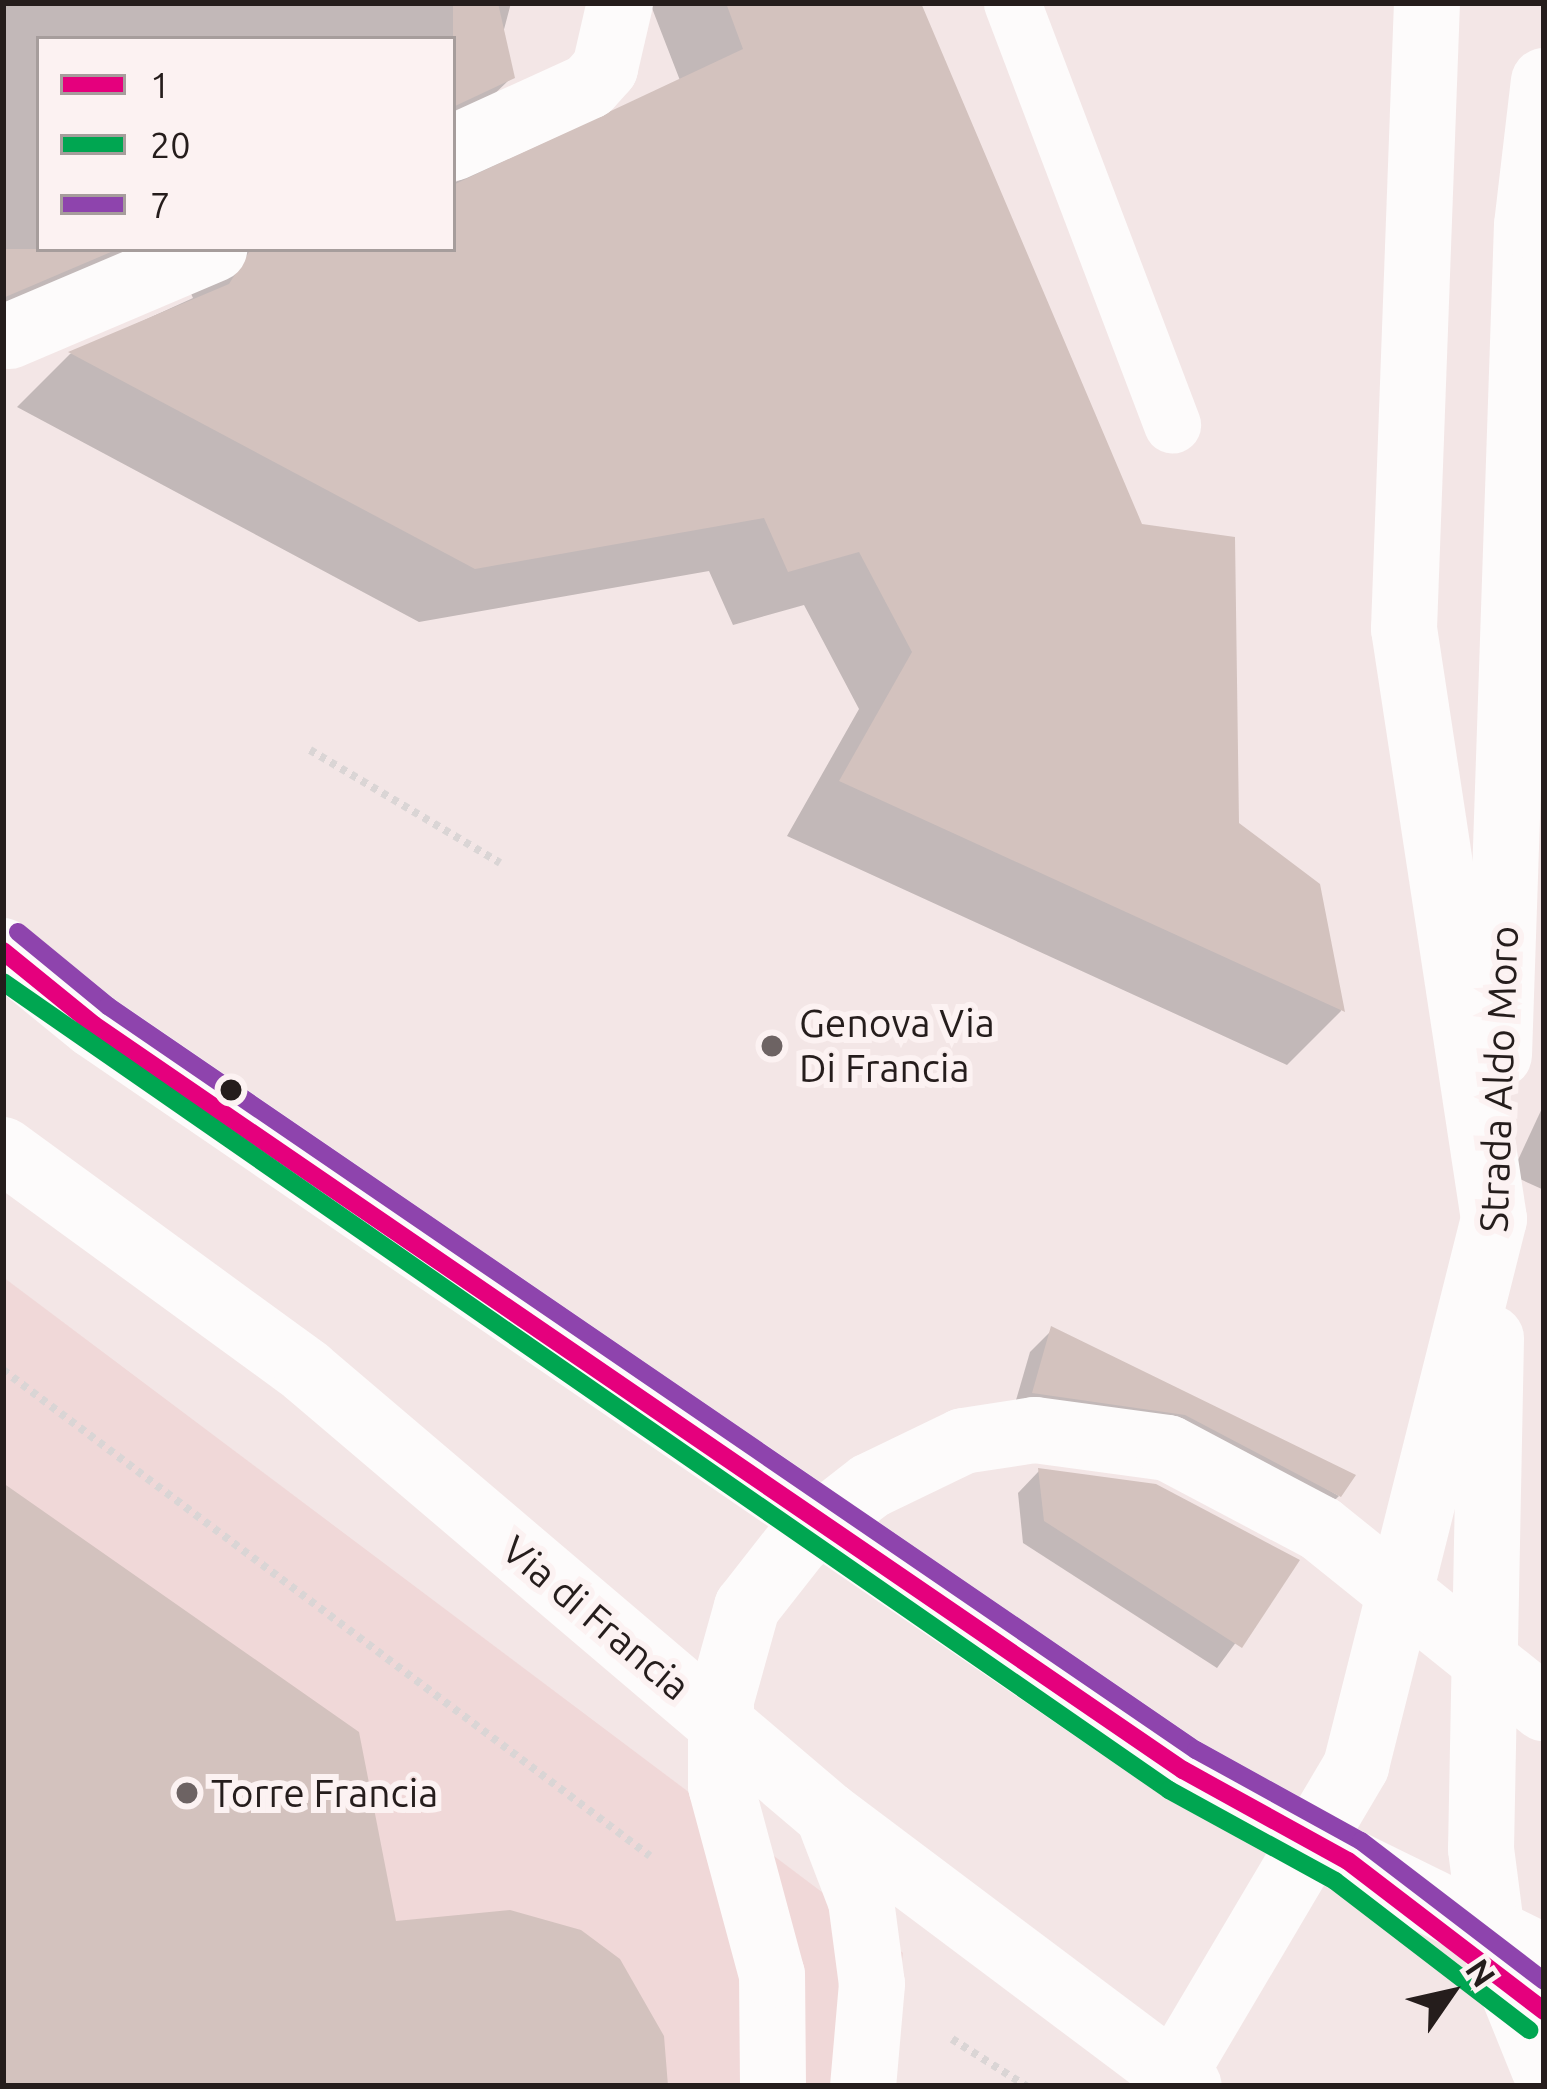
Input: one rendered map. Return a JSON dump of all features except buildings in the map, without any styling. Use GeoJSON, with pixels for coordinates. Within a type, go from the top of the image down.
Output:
{"type":"FeatureCollection","features":[{"type":"Feature","properties":{"kind":"main road"},"geometry":{"type":"LineString","coordinates":[[456,147],[589,86],[605,68],[620,3]]}},
{"type":"Feature","properties":{"kind":"main road"},"geometry":{"type":"LineString","coordinates":[[1168,2086],[1356,1766],[1494,1220],[1404,629],[1427,3]]}},
{"type":"Feature","properties":{"kind":"main road","name":"Strada Aldo Moro"},"geometry":{"type":"LineString","coordinates":[[1544,82],[1528,225],[1494,1220],[1481,1849],[1493,1942],[1544,2068]]}},
{"type":"Feature","properties":{"kind":"main road"},"geometry":{"type":"LineString","coordinates":[[9,336],[207,252]]}},
{"type":"Feature","properties":{"kind":"main road"},"geometry":{"type":"LineString","coordinates":[[3,951],[94,1025],[1183,1770],[1348,1861],[1544,1957]]}},
{"type":"Feature","properties":{"kind":"main road","name":"Via di Francia"},"geometry":{"type":"LineString","coordinates":[[3,1150],[307,1372],[828,1815],[1189,2086]]}},
{"type":"Feature","properties":{"kind":"main road"},"geometry":{"type":"LineString","coordinates":[[773,2086],[772,1975],[722,1786],[721,1700],[747,1607],[798,1543],[870,1486],[963,1441],[1034,1430],[1168,1448],[1321,1528],[1544,1708]]}},
{"type":"Feature","properties":{"kind":"main road"},"geometry":{"type":"LineString","coordinates":[[828,1815],[861,1901],[875,2017],[863,2086]]}},
{"type":"Feature","properties":{"kind":"main road"},"geometry":{"type":"LineString","coordinates":[[1348,1861],[1544,2011]]}},
{"type":"Feature","properties":{"kind":"lane"},"geometry":{"type":"LineString","coordinates":[[1012,3],[1172,425]]}},
{"type":"Feature","properties":{"kind":"path"},"geometry":{"type":"LineString","coordinates":[[310,751],[500,863]]}},
{"type":"Feature","properties":{"kind":"path"},"geometry":{"type":"LineString","coordinates":[[3,1370],[665,1868]]}},
{"type":"Feature","properties":{"kind":"path"},"geometry":{"type":"LineString","coordinates":[[875,2017],[975,2045],[1026,2086]]}},
{"type":"Feature","properties":{"kind":"shaded area"},"geometry":{"type":"Polygon","coordinates":[[[3,1277],[903,1953],[891,2049],[848,2086],[3,2086],[3,1277]]]}},
{"type":"Feature","properties":{"kind":"transit line","name":"7"},"geometry":{"type":"LineString","coordinates":[[18,932],[108,1006],[1196,1750],[1361,1841],[1544,1981]]}},
{"type":"Feature","properties":{"kind":"transit line","name":"1"},"geometry":{"type":"LineString","coordinates":[[3,951],[94,1025],[1183,1770],[1348,1861],[1544,2011]]}},
{"type":"Feature","properties":{"kind":"transit line","name":"20"},"geometry":{"type":"LineString","coordinates":[[3,982],[1169,1790],[1335,1881],[1529,2030]]}},
{"type":"Feature","properties":{"kind":"place","name":"Genova Via Di Francia"},"geometry":{"type":"Point","coordinates":[772,1046]}},
{"type":"Feature","properties":{"kind":"place","name":"Torre Francia"},"geometry":{"type":"Point","coordinates":[187,1793]}}]}
